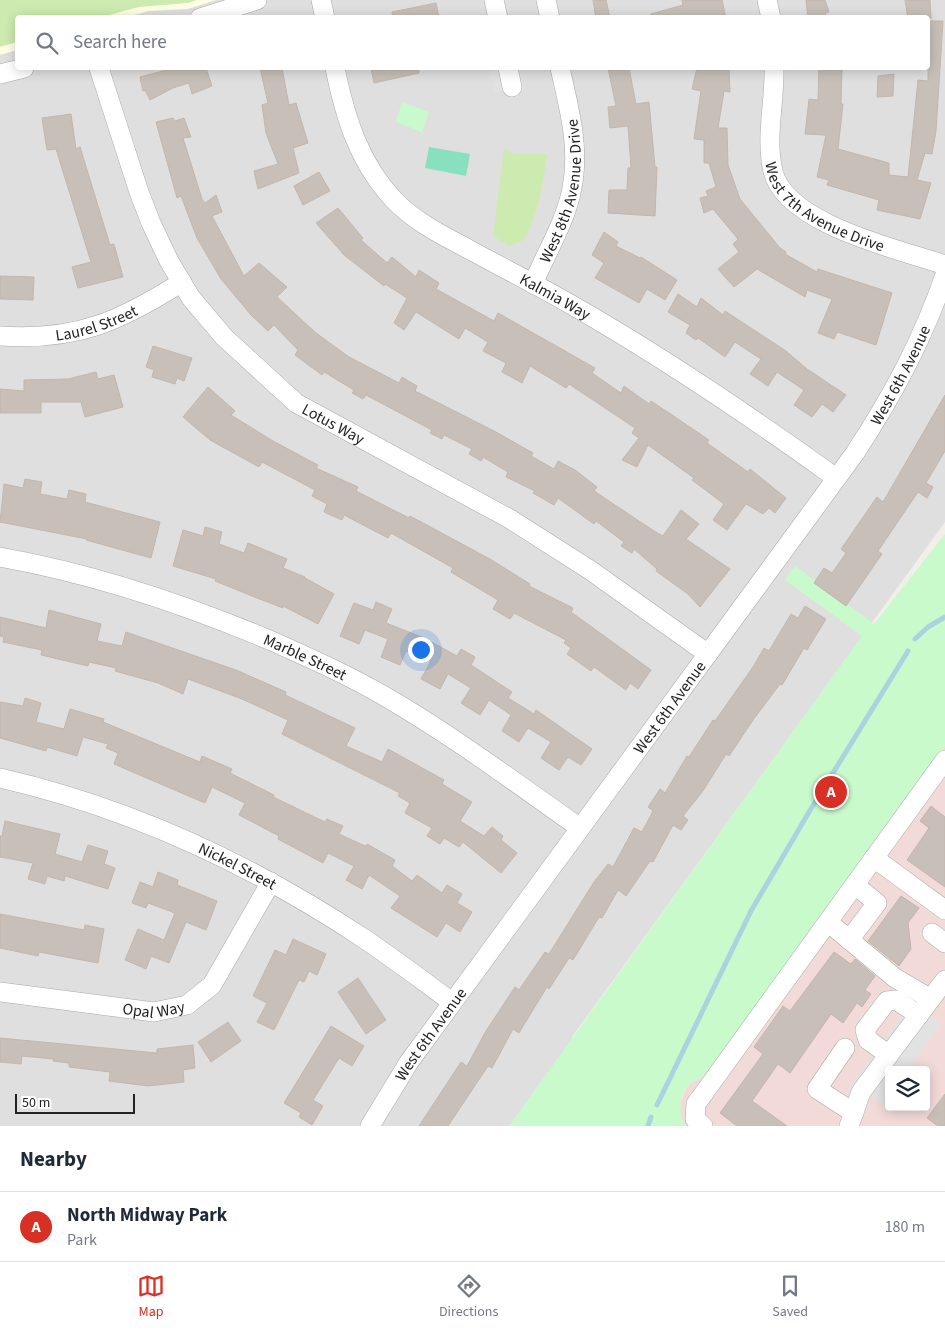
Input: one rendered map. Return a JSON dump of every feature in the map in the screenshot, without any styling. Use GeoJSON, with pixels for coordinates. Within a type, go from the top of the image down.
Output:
{"type":"FeatureCollection","features":[{"type":"Feature","properties":{"kind":"street"},"geometry":{"type":"LineString","coordinates":[[210,15],[257,0]]}},
{"type":"Feature","properties":{"kind":"street"},"geometry":{"type":"LineString","coordinates":[[321,0],[324,15]]}},
{"type":"Feature","properties":{"kind":"street"},"geometry":{"type":"LineString","coordinates":[[494,0],[497,15]]}},
{"type":"Feature","properties":{"kind":"street"},"geometry":{"type":"LineString","coordinates":[[546,0],[549,15]]}},
{"type":"Feature","properties":{"kind":"street"},"geometry":{"type":"LineString","coordinates":[[767,0],[770,15]]}},
{"type":"Feature","properties":{"kind":"street"},"geometry":{"type":"LineString","coordinates":[[0,74],[16,70]]}},
{"type":"Feature","properties":{"kind":"street","name":"Lotus Way"},"geometry":{"type":"LineString","coordinates":[[100,70],[139,192],[169,261],[192,298],[224,337],[296,403],[510,519],[598,575],[708,654]]}},
{"type":"Feature","properties":{"kind":"street","name":"Kalmia Way"},"geometry":{"type":"LineString","coordinates":[[335,70],[345,112],[360,150],[380,184],[396,202],[441,235],[533,284],[681,369],[836,478]]}},
{"type":"Feature","properties":{"kind":"street"},"geometry":{"type":"LineString","coordinates":[[508,70],[512,87]]}},
{"type":"Feature","properties":{"kind":"street","name":"West 8th Avenue Drive"},"geometry":{"type":"LineString","coordinates":[[533,284],[568,205],[572,189],[575,160],[574,133],[560,70]]}},
{"type":"Feature","properties":{"kind":"street","name":"West 7th Avenue Drive"},"geometry":{"type":"LineString","coordinates":[[774,70],[770,150],[777,181],[789,199],[802,211],[838,228],[945,265]]}},
{"type":"Feature","properties":{"kind":"street","name":"West 6th Avenue"},"geometry":{"type":"LineString","coordinates":[[370,1126],[409,1062],[836,478],[889,401],[931,315],[945,275]]}},
{"type":"Feature","properties":{"kind":"street","name":"Laurel Street"},"geometry":{"type":"LineString","coordinates":[[0,336],[41,337],[89,330],[145,306],[182,282]]}},
{"type":"Feature","properties":{"kind":"street","name":"Marble Street"},"geometry":{"type":"LineString","coordinates":[[0,557],[78,574],[177,603],[305,656],[386,697],[463,746],[580,828]]}},
{"type":"Feature","properties":{"kind":"street"},"geometry":{"type":"LineString","coordinates":[[703,1126],[694,1119],[696,1104],[945,760]]}},
{"type":"Feature","properties":{"kind":"street","name":"Nickel Street"},"geometry":{"type":"LineString","coordinates":[[0,778],[117,811],[196,844],[271,882],[364,939],[452,1002]]}},
{"type":"Feature","properties":{"kind":"street"},"geometry":{"type":"LineString","coordinates":[[874,858],[945,910]]}},
{"type":"Feature","properties":{"kind":"street","name":"Opal Way"},"geometry":{"type":"LineString","coordinates":[[0,992],[154,1012],[187,1005],[212,985],[271,882]]}},
{"type":"Feature","properties":{"kind":"street"},"geometry":{"type":"LineString","coordinates":[[849,940],[877,903],[855,885]]}},
{"type":"Feature","properties":{"kind":"street"},"geometry":{"type":"LineString","coordinates":[[828,922],[895,978],[931,999]]}},
{"type":"Feature","properties":{"kind":"street"},"geometry":{"type":"LineString","coordinates":[[845,1048],[817,1088],[851,1120],[861,1092],[944,982]]}},
{"type":"Feature","properties":{"kind":"street"},"geometry":{"type":"LineString","coordinates":[[889,1055],[868,1040],[865,1030],[887,1001],[896,1000],[919,1015]]}},
{"type":"Feature","properties":{"kind":"shaded area"},"geometry":{"type":"Polygon","coordinates":[[[0,0],[945,0],[945,522],[572,1037],[702,1126],[0,1126],[0,0]]]}},
{"type":"Feature","properties":{"kind":"shaded area"},"geometry":{"type":"Polygon","coordinates":[[[0,0],[216,0],[188,9],[149,11],[134,15],[15,15],[15,51],[0,55],[0,0]]]}},
{"type":"Feature","properties":{"kind":"shaded area"},"geometry":{"type":"Polygon","coordinates":[[[490,70],[520,70],[525,90],[508,94],[507,89],[495,92],[490,70]]]}},
{"type":"Feature","properties":{"kind":"shaded area"},"geometry":{"type":"Polygon","coordinates":[[[945,746],[945,1126],[686,1126],[680,1113],[681,1101],[689,1084],[702,1077],[945,746]]]}},
{"type":"Feature","properties":{"kind":"shaded area"},"geometry":{"type":"Polygon","coordinates":[[[912,1002],[942,1024],[911,1066],[885,1066],[885,1101],[882,1105],[870,1096],[868,1106],[847,1090],[912,1002]]]}},
{"type":"Feature","properties":{"kind":"green space"},"geometry":{"type":"Polygon","coordinates":[[[0,0],[197,0],[188,3],[139,7],[109,15],[15,15],[15,43],[0,47],[0,0]]]}},
{"type":"Feature","properties":{"kind":"green space"},"geometry":{"type":"Polygon","coordinates":[[[402,102],[429,112],[422,132],[396,122],[402,102]]]}},
{"type":"Feature","properties":{"kind":"green space"},"geometry":{"type":"Polygon","coordinates":[[[429,147],[470,154],[466,176],[425,168],[429,147]]]}},
{"type":"Feature","properties":{"kind":"green space"},"geometry":{"type":"Polygon","coordinates":[[[504,148],[515,154],[547,154],[540,198],[529,230],[524,240],[509,246],[493,236],[504,148]]]}},
{"type":"Feature","properties":{"kind":"green space"},"geometry":{"type":"Polygon","coordinates":[[[945,534],[945,746],[720,1056],[704,1075],[685,1090],[681,1100],[681,1111],[686,1126],[509,1126],[862,636],[785,580],[795,566],[874,624],[945,534]]]}},
{"type":"Feature","properties":{"kind":"building"},"geometry":{"type":"Polygon","coordinates":[[[593,0],[606,0],[609,15],[596,15],[593,0]]]}},
{"type":"Feature","properties":{"kind":"building"},"geometry":{"type":"Polygon","coordinates":[[[682,0],[722,0],[725,15],[651,15],[683,5],[682,0]]]}},
{"type":"Feature","properties":{"kind":"building"},"geometry":{"type":"Polygon","coordinates":[[[806,0],[825,0],[829,12],[825,13],[825,15],[808,15],[806,0]]]}},
{"type":"Feature","properties":{"kind":"building"},"geometry":{"type":"Polygon","coordinates":[[[905,0],[930,0],[931,18],[930,15],[908,15],[905,0]]]}},
{"type":"Feature","properties":{"kind":"building"},"geometry":{"type":"Polygon","coordinates":[[[436,3],[438,15],[392,15],[392,12],[436,3]]]}},
{"type":"Feature","properties":{"kind":"building"},"geometry":{"type":"Polygon","coordinates":[[[930,21],[943,21],[936,131],[932,154],[925,153],[917,180],[931,183],[920,219],[877,210],[879,200],[827,185],[829,180],[817,177],[826,135],[805,134],[809,99],[818,100],[819,70],[842,70],[841,104],[843,104],[838,149],[889,163],[889,175],[908,177],[918,80],[928,81],[928,70],[930,70],[930,21]]]}},
{"type":"Feature","properties":{"kind":"building"},"geometry":{"type":"Polygon","coordinates":[[[166,70],[207,70],[212,86],[192,94],[189,83],[173,88],[150,100],[145,90],[143,91],[140,77],[166,70]]]}},
{"type":"Feature","properties":{"kind":"building"},"geometry":{"type":"Polygon","coordinates":[[[260,70],[282,70],[289,105],[296,103],[308,143],[293,148],[299,173],[258,189],[254,171],[278,164],[266,133],[262,105],[268,103],[260,70]]]}},
{"type":"Feature","properties":{"kind":"building"},"geometry":{"type":"Polygon","coordinates":[[[371,70],[419,70],[419,73],[374,83],[371,70]]]}},
{"type":"Feature","properties":{"kind":"building"},"geometry":{"type":"Polygon","coordinates":[[[608,70],[629,70],[636,104],[649,102],[655,167],[657,167],[655,216],[608,213],[609,190],[627,190],[628,168],[631,168],[628,126],[610,128],[608,107],[616,106],[608,70]]]}},
{"type":"Feature","properties":{"kind":"building"},"geometry":{"type":"Polygon","coordinates":[[[697,70],[729,70],[730,92],[724,91],[718,128],[727,128],[728,165],[740,199],[780,248],[786,252],[785,254],[817,272],[818,269],[892,293],[876,345],[837,332],[834,339],[818,333],[832,299],[807,290],[805,297],[757,269],[734,287],[718,269],[739,252],[733,244],[738,239],[713,209],[704,213],[700,198],[708,196],[706,191],[716,187],[709,163],[704,163],[704,140],[694,139],[701,91],[692,89],[697,70]]]}},
{"type":"Feature","properties":{"kind":"building"},"geometry":{"type":"Polygon","coordinates":[[[894,74],[893,96],[877,97],[878,76],[894,74]]]}},
{"type":"Feature","properties":{"kind":"building"},"geometry":{"type":"Polygon","coordinates":[[[71,114],[76,149],[80,147],[110,245],[114,244],[123,277],[78,288],[72,267],[91,262],[56,149],[47,150],[42,118],[71,114]]]}},
{"type":"Feature","properties":{"kind":"building"},"geometry":{"type":"Polygon","coordinates":[[[173,118],[175,121],[184,118],[191,137],[183,138],[202,199],[205,203],[216,195],[222,212],[212,216],[244,276],[259,263],[287,287],[277,297],[316,333],[349,357],[399,383],[402,377],[417,386],[415,391],[496,432],[533,453],[531,456],[554,469],[558,461],[575,470],[597,487],[594,491],[663,536],[681,510],[699,524],[686,539],[730,569],[700,607],[688,594],[656,571],[657,569],[634,549],[632,553],[621,546],[624,542],[596,521],[594,524],[558,498],[554,505],[533,493],[535,491],[506,477],[508,472],[483,457],[481,461],[469,454],[472,449],[444,435],[442,439],[430,433],[432,430],[366,395],[363,399],[352,393],[354,390],[324,372],[322,375],[295,355],[298,350],[274,325],[268,331],[251,315],[221,279],[197,238],[181,196],[177,198],[156,122],[173,118]]]}},
{"type":"Feature","properties":{"kind":"building"},"geometry":{"type":"Polygon","coordinates":[[[319,172],[330,191],[303,205],[294,186],[319,172]]]}},
{"type":"Feature","properties":{"kind":"building"},"geometry":{"type":"Polygon","coordinates":[[[338,208],[363,238],[361,240],[387,263],[392,257],[416,277],[419,270],[439,283],[436,289],[494,321],[498,313],[595,368],[592,373],[621,393],[624,386],[649,404],[651,401],[709,440],[707,443],[748,472],[750,469],[786,498],[775,513],[769,508],[763,514],[746,504],[727,530],[713,520],[724,504],[692,480],[694,478],[648,445],[637,467],[622,460],[639,438],[632,433],[635,428],[569,384],[566,388],[530,366],[522,383],[502,372],[506,363],[483,351],[488,342],[465,328],[459,339],[416,312],[404,330],[394,323],[407,298],[385,284],[384,286],[344,255],[316,223],[338,208]]]}},
{"type":"Feature","properties":{"kind":"building"},"geometry":{"type":"Polygon","coordinates":[[[604,232],[618,242],[616,246],[641,257],[677,280],[665,300],[647,289],[639,303],[595,278],[604,263],[592,255],[604,232]]]}},
{"type":"Feature","properties":{"kind":"building"},"geometry":{"type":"Polygon","coordinates":[[[0,276],[34,277],[33,300],[0,299],[0,276]]]}},
{"type":"Feature","properties":{"kind":"building"},"geometry":{"type":"Polygon","coordinates":[[[678,294],[697,307],[701,298],[723,315],[725,311],[786,351],[807,369],[846,395],[833,412],[822,404],[812,417],[794,405],[804,390],[777,372],[768,386],[750,374],[761,359],[735,342],[725,357],[698,338],[696,340],[686,333],[690,325],[668,312],[678,294]]]}},
{"type":"Feature","properties":{"kind":"building"},"geometry":{"type":"Polygon","coordinates":[[[153,346],[192,358],[184,381],[177,378],[175,384],[152,377],[154,370],[146,367],[153,346]]]}},
{"type":"Feature","properties":{"kind":"building"},"geometry":{"type":"Polygon","coordinates":[[[96,372],[98,379],[114,375],[123,407],[85,417],[81,402],[41,402],[41,413],[0,413],[0,389],[24,391],[24,380],[68,379],[96,372]]]}},
{"type":"Feature","properties":{"kind":"building"},"geometry":{"type":"Polygon","coordinates":[[[208,387],[235,411],[231,415],[273,441],[318,465],[316,468],[358,487],[356,491],[409,518],[410,516],[490,559],[530,584],[529,586],[573,608],[571,612],[651,670],[638,689],[630,683],[626,690],[594,667],[591,671],[567,654],[571,648],[564,643],[566,640],[514,613],[510,619],[493,609],[498,600],[451,572],[453,568],[391,533],[388,538],[344,515],[342,520],[324,512],[327,504],[312,496],[315,490],[262,462],[259,467],[210,440],[183,417],[208,387]]]}},
{"type":"Feature","properties":{"kind":"building"},"geometry":{"type":"Polygon","coordinates":[[[945,395],[945,451],[926,483],[933,487],[927,498],[918,492],[878,551],[882,554],[846,606],[814,583],[824,568],[832,573],[846,553],[841,549],[877,497],[883,502],[945,395]]]}},
{"type":"Feature","properties":{"kind":"building"},"geometry":{"type":"Polygon","coordinates":[[[25,479],[42,482],[40,494],[67,499],[69,490],[86,494],[85,502],[160,522],[151,558],[87,539],[0,522],[4,484],[23,488],[25,479]]]}},
{"type":"Feature","properties":{"kind":"building"},"geometry":{"type":"Polygon","coordinates":[[[205,527],[222,532],[219,544],[244,553],[248,543],[287,559],[283,568],[305,577],[334,594],[318,624],[283,606],[283,608],[257,598],[215,581],[216,579],[173,566],[183,530],[203,536],[205,527]]]}},
{"type":"Feature","properties":{"kind":"building"},"geometry":{"type":"Polygon","coordinates":[[[376,602],[392,609],[386,623],[424,638],[457,656],[461,649],[475,657],[471,665],[512,692],[508,698],[534,714],[536,710],[592,749],[581,765],[568,757],[559,770],[541,758],[551,742],[528,728],[519,742],[502,731],[511,715],[489,700],[480,715],[461,703],[471,688],[448,674],[440,689],[421,679],[431,661],[406,651],[400,665],[381,657],[388,639],[365,630],[359,644],[340,636],[354,603],[373,610],[376,602]]]}},
{"type":"Feature","properties":{"kind":"building"},"geometry":{"type":"Polygon","coordinates":[[[805,606],[826,619],[807,650],[804,648],[782,685],[780,684],[753,720],[729,756],[726,754],[703,791],[683,816],[688,820],[681,830],[673,825],[653,862],[650,861],[626,896],[618,890],[602,918],[599,917],[573,960],[569,958],[549,989],[547,987],[519,1033],[513,1029],[492,1068],[488,1066],[448,1126],[419,1126],[461,1062],[467,1066],[486,1031],[515,987],[519,990],[545,952],[549,954],[594,882],[608,864],[613,867],[634,828],[642,832],[653,811],[648,807],[660,789],[665,793],[687,756],[689,757],[713,720],[715,721],[764,648],[769,651],[791,614],[798,618],[805,606]]]}},
{"type":"Feature","properties":{"kind":"building"},"geometry":{"type":"Polygon","coordinates":[[[49,610],[101,624],[97,641],[122,646],[126,632],[236,670],[286,692],[285,695],[355,728],[346,746],[382,762],[388,749],[444,780],[442,784],[472,802],[460,821],[484,836],[492,827],[503,836],[501,840],[517,853],[501,873],[463,842],[459,847],[444,838],[440,844],[427,836],[432,828],[405,813],[410,803],[398,796],[400,793],[282,734],[288,720],[242,699],[188,679],[183,694],[158,683],[115,671],[116,668],[89,662],[88,666],[41,655],[42,650],[3,642],[4,637],[0,636],[0,617],[46,628],[49,610]]]}},
{"type":"Feature","properties":{"kind":"building"},"geometry":{"type":"Polygon","coordinates":[[[25,698],[41,703],[36,722],[64,729],[70,709],[104,719],[103,722],[200,762],[202,756],[232,769],[230,773],[274,795],[273,797],[325,822],[327,819],[343,826],[339,834],[365,846],[367,844],[395,860],[392,866],[412,881],[417,875],[442,893],[447,885],[462,894],[457,903],[472,912],[460,932],[446,923],[437,937],[391,908],[400,896],[369,875],[362,889],[346,880],[354,866],[328,853],[323,863],[278,839],[279,836],[239,815],[245,803],[212,787],[205,803],[114,764],[118,753],[106,748],[108,744],[83,737],[77,756],[47,747],[46,751],[0,738],[0,702],[23,706],[25,698]]]}},
{"type":"Feature","properties":{"kind":"building"},"geometry":{"type":"Polygon","coordinates":[[[931,806],[945,817],[945,887],[907,860],[929,828],[920,821],[931,806]]]}},
{"type":"Feature","properties":{"kind":"building"},"geometry":{"type":"Polygon","coordinates":[[[5,821],[60,834],[55,854],[82,862],[88,845],[108,851],[104,864],[115,868],[108,889],[65,876],[64,881],[47,876],[45,884],[28,879],[33,863],[0,857],[0,836],[2,836],[5,821]]]}},
{"type":"Feature","properties":{"kind":"building"},"geometry":{"type":"Polygon","coordinates":[[[158,872],[178,880],[177,885],[217,901],[206,930],[186,922],[169,963],[151,956],[146,969],[125,960],[138,929],[164,940],[175,913],[148,903],[146,908],[132,903],[140,882],[153,887],[158,872]]]}},
{"type":"Feature","properties":{"kind":"building"},"geometry":{"type":"Polygon","coordinates":[[[901,896],[919,908],[908,923],[911,949],[899,966],[868,941],[901,896]]]}},
{"type":"Feature","properties":{"kind":"building"},"geometry":{"type":"Polygon","coordinates":[[[0,914],[84,930],[85,925],[104,929],[98,963],[39,952],[38,956],[0,948],[0,914]]]}},
{"type":"Feature","properties":{"kind":"building"},"geometry":{"type":"Polygon","coordinates":[[[293,939],[326,954],[317,975],[309,971],[304,982],[299,980],[274,1030],[257,1022],[267,1003],[253,996],[275,950],[286,955],[293,939]]]}},
{"type":"Feature","properties":{"kind":"building"},"geometry":{"type":"Polygon","coordinates":[[[834,952],[851,964],[855,959],[875,976],[865,990],[871,994],[862,1007],[857,1003],[843,1023],[831,1014],[790,1073],[778,1064],[752,1101],[787,1126],[737,1126],[720,1113],[763,1054],[754,1047],[783,1006],[790,1011],[834,952]]]}},
{"type":"Feature","properties":{"kind":"building"},"geometry":{"type":"Polygon","coordinates":[[[358,978],[386,1020],[366,1034],[338,992],[358,978]]]}},
{"type":"Feature","properties":{"kind":"building"},"geometry":{"type":"Polygon","coordinates":[[[228,1022],[241,1041],[211,1062],[198,1042],[228,1022]]]}},
{"type":"Feature","properties":{"kind":"building"},"geometry":{"type":"Polygon","coordinates":[[[331,1026],[364,1046],[352,1066],[339,1058],[313,1100],[323,1106],[312,1125],[299,1117],[301,1113],[284,1103],[331,1026]]]}},
{"type":"Feature","properties":{"kind":"building"},"geometry":{"type":"Polygon","coordinates":[[[0,1038],[157,1053],[157,1049],[193,1045],[195,1068],[183,1070],[184,1082],[148,1086],[109,1081],[110,1072],[69,1067],[69,1063],[53,1061],[54,1059],[22,1056],[21,1064],[0,1062],[0,1038]]]}},
{"type":"Feature","properties":{"kind":"building"},"geometry":{"type":"Polygon","coordinates":[[[945,1094],[945,1126],[938,1126],[927,1118],[945,1094]]]}},
{"type":"Feature","properties":{"kind":"waterway"},"geometry":{"type":"LineString","coordinates":[[915,639],[928,627],[945,617]]}},
{"type":"Feature","properties":{"kind":"waterway"},"geometry":{"type":"LineString","coordinates":[[657,1105],[751,911],[809,812],[908,651]]}},
{"type":"Feature","properties":{"kind":"waterway"},"geometry":{"type":"LineString","coordinates":[[648,1126],[651,1117]]}},
{"type":"Feature","properties":{"kind":"place","name":"North Midway Park"},"geometry":{"type":"Point","coordinates":[831,792]}}]}
